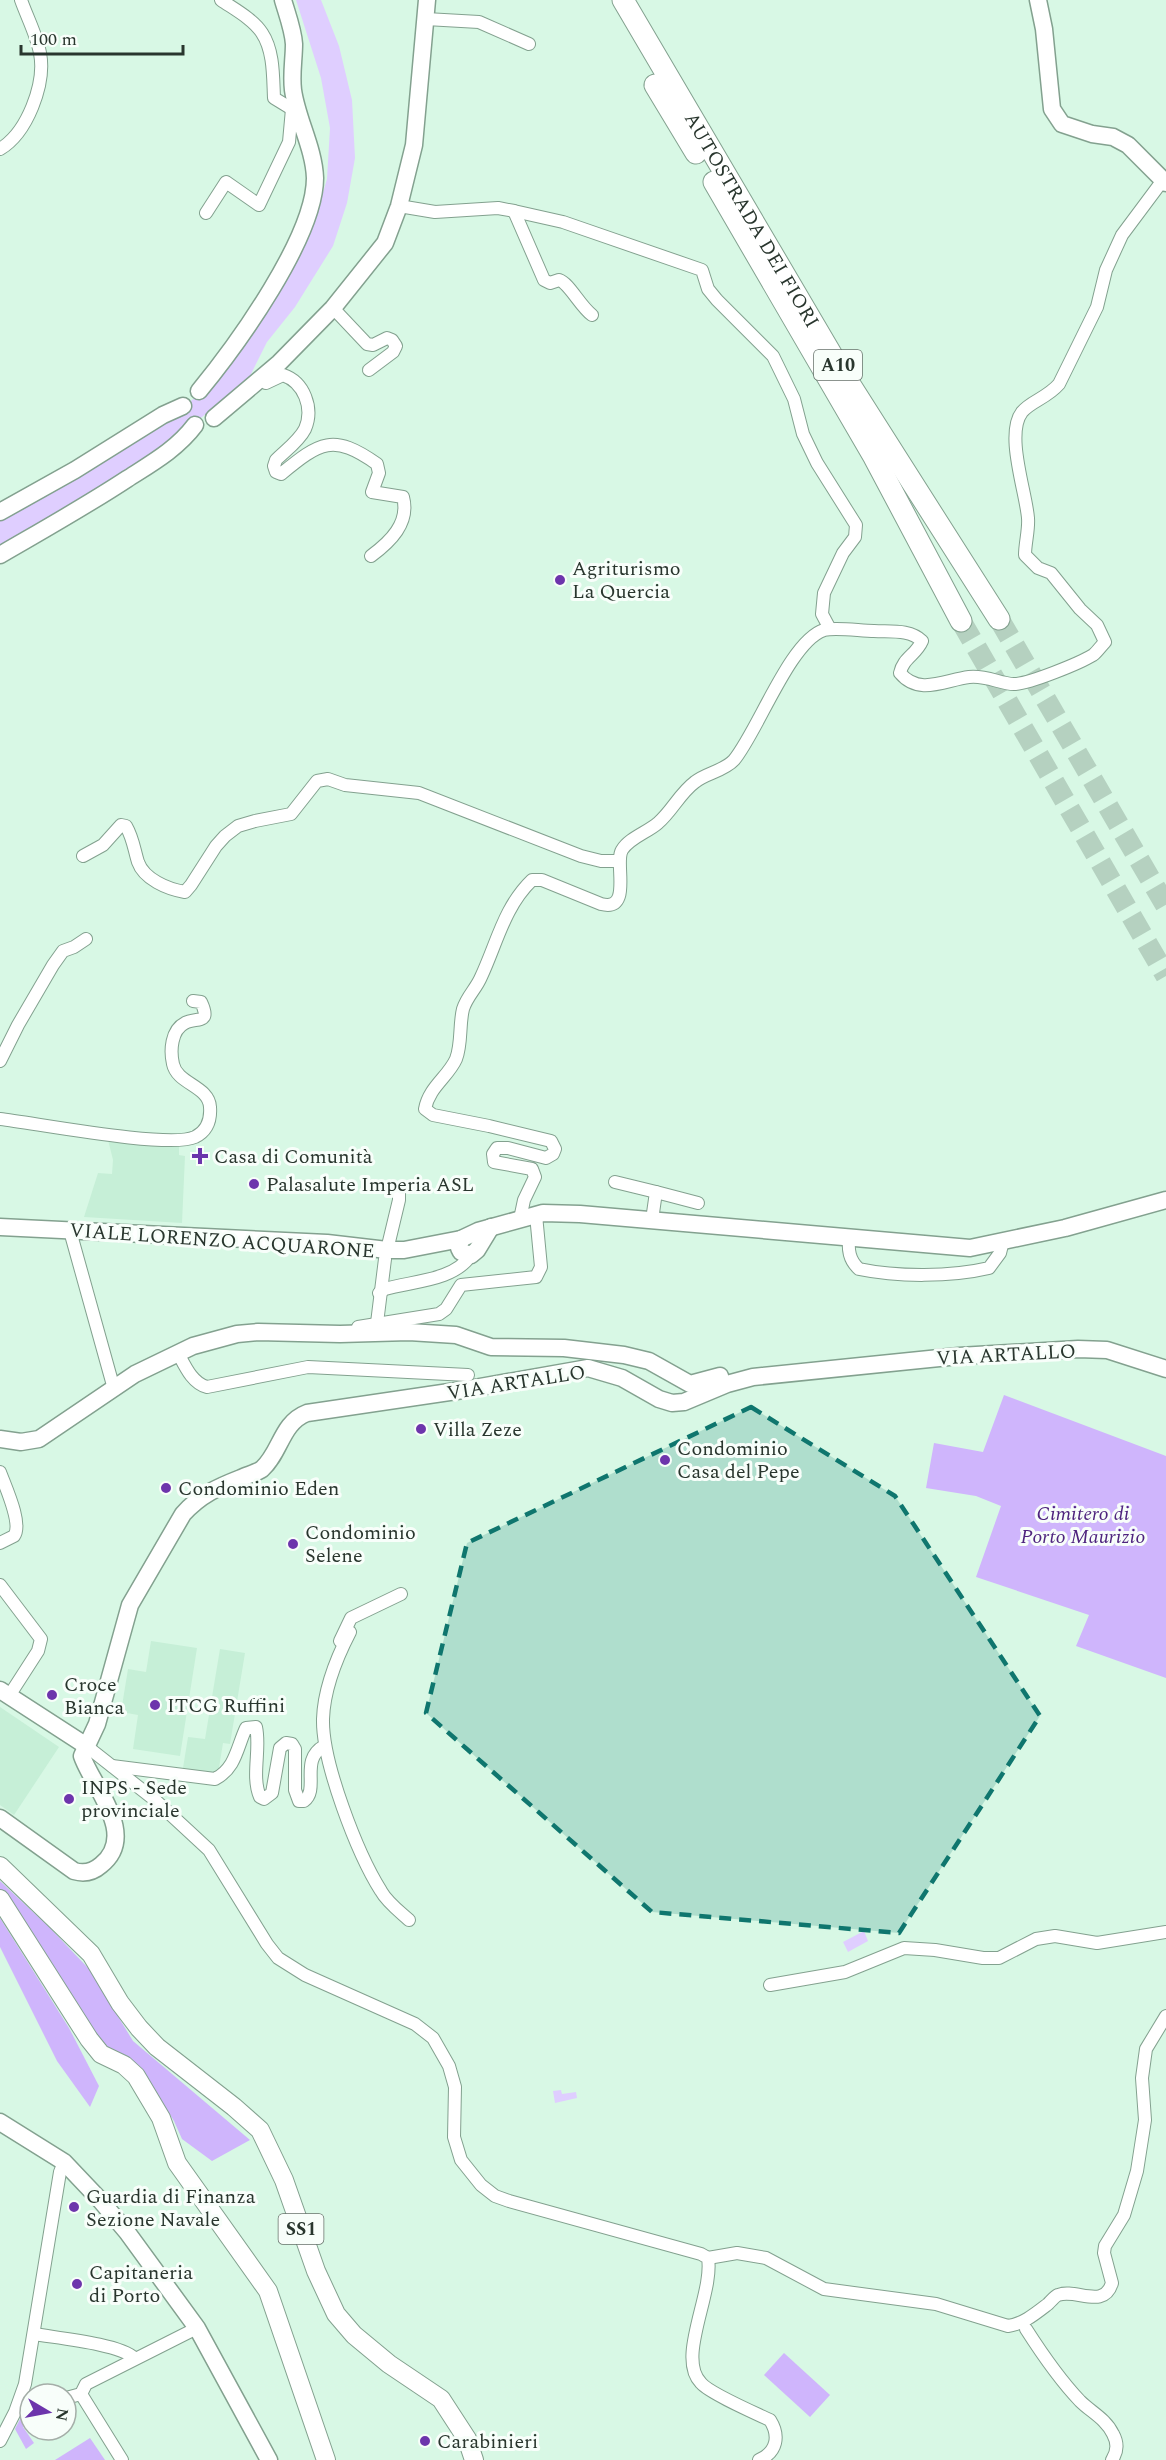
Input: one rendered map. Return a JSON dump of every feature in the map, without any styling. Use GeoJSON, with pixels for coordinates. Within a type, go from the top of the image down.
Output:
{"type":"FeatureCollection","features":[{"type":"Feature","properties":{"kind":"highway","name":"AUTOSTRADA DEI FIORI"},"geometry":{"type":"LineString","coordinates":[[608,0],[999,619]]}},
{"type":"Feature","properties":{"kind":"highway","name":"AUTOSTRADA DEI FIORI"},"geometry":{"type":"LineString","coordinates":[[623,0],[678,110],[874,457],[961,621]]}},
{"type":"Feature","properties":{"kind":"main road","name":"SS1"},"geometry":{"type":"LineString","coordinates":[[0,1866],[91,1954],[138,2028],[157,2047],[260,2130],[284,2180],[316,2271],[336,2314],[354,2336],[389,2364],[441,2399],[467,2439],[474,2460]]}},
{"type":"Feature","properties":{"kind":"main road"},"geometry":{"type":"LineString","coordinates":[[0,1899],[89,2039],[101,2054],[130,2070],[155,2107],[177,2163],[268,2291],[326,2460]]}},
{"type":"Feature","properties":{"kind":"street"},"geometry":{"type":"LineString","coordinates":[[0,149],[8,145],[24,125],[29,115],[40,72],[40,53],[21,0]]}},
{"type":"Feature","properties":{"kind":"street"},"geometry":{"type":"LineString","coordinates":[[221,0],[262,32],[271,56],[274,98],[295,108]]}},
{"type":"Feature","properties":{"kind":"street"},"geometry":{"type":"LineString","coordinates":[[0,512],[75,470],[163,415],[183,406],[188,396],[199,391],[246,329],[303,230],[314,195],[315,175],[295,108],[292,79],[292,33],[283,0]]}},
{"type":"Feature","properties":{"kind":"street"},"geometry":{"type":"LineString","coordinates":[[183,406],[187,420],[195,425],[206,424],[220,410],[261,379],[333,308],[385,243],[399,206],[414,145],[427,0]]}},
{"type":"Feature","properties":{"kind":"street"},"geometry":{"type":"LineString","coordinates":[[325,1334],[334,1330],[439,1314],[446,1309],[461,1286],[536,1277],[539,1274],[541,1267],[524,1200],[536,1177],[532,1169],[494,1162],[492,1154],[497,1148],[508,1148],[546,1158],[553,1154],[555,1149],[551,1141],[433,1115],[426,1109],[433,1088],[456,1060],[460,1022],[467,998],[478,984],[499,929],[522,889],[532,880],[542,880],[608,905],[614,903],[618,898],[621,883],[619,861],[621,851],[661,820],[694,783],[734,761],[762,716],[777,682],[809,640],[822,631],[830,629],[900,632],[917,636],[922,641],[919,649],[904,661],[900,673],[906,681],[918,685],[934,686],[969,677],[993,678],[1017,684],[1094,655],[1105,642],[1097,625],[1080,609],[1051,573],[1038,568],[1025,555],[1029,521],[1015,438],[1020,414],[1028,406],[1051,394],[1059,384],[1097,307],[1106,270],[1122,235],[1164,182],[1128,145],[1113,137],[1092,134],[1062,124],[1057,117],[1052,109],[1044,28],[1038,0]]}},
{"type":"Feature","properties":{"kind":"street"},"geometry":{"type":"LineString","coordinates":[[426,20],[479,22],[529,44]]}},
{"type":"Feature","properties":{"kind":"street"},"geometry":{"type":"LineString","coordinates":[[206,213],[226,182],[260,205],[288,142],[295,108]]}},
{"type":"Feature","properties":{"kind":"street"},"geometry":{"type":"LineString","coordinates":[[399,206],[435,212],[498,208],[514,211],[563,222],[702,270],[708,289],[747,332],[767,349],[777,364],[794,399],[803,434],[813,456],[825,479],[854,520],[857,529],[855,537],[843,553],[824,593],[822,614],[830,629]]}},
{"type":"Feature","properties":{"kind":"street"},"geometry":{"type":"LineString","coordinates":[[514,211],[544,280],[550,284],[559,280],[565,282],[580,305],[592,315]]}},
{"type":"Feature","properties":{"kind":"street"},"geometry":{"type":"LineString","coordinates":[[333,308],[367,344],[373,345],[387,338],[392,340],[396,346],[393,352],[369,370]]}},
{"type":"Feature","properties":{"kind":"street"},"geometry":{"type":"LineString","coordinates":[[261,379],[266,383],[283,375],[290,377],[300,384],[307,400],[305,429],[300,437],[276,460],[274,466],[276,472],[281,474],[315,450],[326,444],[334,444],[343,446],[377,464],[379,473],[372,492],[403,497],[405,511],[396,533],[390,541],[371,556]]}},
{"type":"Feature","properties":{"kind":"street"},"geometry":{"type":"LineString","coordinates":[[199,391],[209,394],[220,410]]}},
{"type":"Feature","properties":{"kind":"street"},"geometry":{"type":"LineString","coordinates":[[0,555],[86,505],[166,454],[182,441],[195,425]]}},
{"type":"Feature","properties":{"kind":"street"},"geometry":{"type":"LineString","coordinates":[[83,856],[103,845],[121,825],[126,826],[132,835],[141,869],[146,875],[184,892],[225,836],[244,824],[291,814],[317,781],[328,779],[345,785],[419,793],[581,856],[601,861],[619,861]]}},
{"type":"Feature","properties":{"kind":"street"},"geometry":{"type":"LineString","coordinates":[[0,1061],[4,1041],[63,951],[86,939]]}},
{"type":"Feature","properties":{"kind":"street"},"geometry":{"type":"LineString","coordinates":[[0,1119],[140,1138],[186,1140],[203,1132],[209,1122],[210,1104],[207,1097],[182,1078],[173,1066],[171,1046],[178,1028],[186,1022],[198,1022],[204,1016],[205,1010],[201,1002],[193,1000]]}},
{"type":"Feature","properties":{"kind":"street"},"geometry":{"type":"LineString","coordinates":[[615,1182],[698,1203]]}},
{"type":"Feature","properties":{"kind":"street"},"geometry":{"type":"LineString","coordinates":[[377,1323],[379,1293],[399,1200],[399,1190]]}},
{"type":"Feature","properties":{"kind":"street"},"geometry":{"type":"LineString","coordinates":[[652,1220],[656,1192]]}},
{"type":"Feature","properties":{"kind":"street"},"geometry":{"type":"LineString","coordinates":[[379,1293],[385,1288],[452,1272],[463,1246],[491,1227],[528,1217],[580,1214],[970,1248],[1065,1228],[1166,1200]]}},
{"type":"Feature","properties":{"kind":"street","name":"VIALE LORENZO ACQUARONE"},"geometry":{"type":"LineString","coordinates":[[0,1227],[327,1243],[386,1255],[404,1250],[463,1246]]}},
{"type":"Feature","properties":{"kind":"street"},"geometry":{"type":"LineString","coordinates":[[70,1231],[114,1389]]}},
{"type":"Feature","properties":{"kind":"street"},"geometry":{"type":"LineString","coordinates":[[849,1237],[848,1251],[852,1263],[859,1269],[922,1274],[974,1272],[989,1268],[1000,1253],[1003,1241]]}},
{"type":"Feature","properties":{"kind":"street"},"geometry":{"type":"LineString","coordinates":[[0,1439],[21,1442],[39,1439],[135,1374],[193,1346],[237,1334],[258,1332],[325,1334],[409,1332],[456,1335],[499,1348],[564,1348],[624,1355],[649,1361],[690,1384],[734,1371],[761,1368],[789,1372]]}},
{"type":"Feature","properties":{"kind":"street","name":"VIA ARTALLO"},"geometry":{"type":"LineString","coordinates":[[85,1745],[97,1724],[129,1605],[183,1514],[208,1492],[260,1470],[288,1426],[300,1416],[588,1368],[622,1378],[659,1399],[672,1403],[684,1402],[740,1380],[789,1372],[959,1356],[1078,1349],[1107,1350],[1166,1369]]}},
{"type":"Feature","properties":{"kind":"street"},"geometry":{"type":"LineString","coordinates":[[178,1353],[189,1373],[198,1383],[207,1387],[308,1368],[468,1375]]}},
{"type":"Feature","properties":{"kind":"street"},"geometry":{"type":"LineString","coordinates":[[0,1472],[15,1515],[17,1533],[0,1543]]}},
{"type":"Feature","properties":{"kind":"street"},"geometry":{"type":"LineString","coordinates":[[0,1585],[41,1639],[38,1651],[5,1693],[85,1745],[155,1800],[209,1850],[278,1958],[305,1975],[415,2024],[433,2038],[449,2066],[455,2087],[456,2149],[461,2160],[481,2185],[495,2196],[701,2254],[708,2258],[737,2253],[766,2258],[824,2289],[936,2304],[1008,2326],[1019,2325],[1058,2295],[1070,2294],[1095,2298],[1104,2295],[1112,2283],[1104,2253],[1105,2246],[1124,2215],[1130,2197],[1145,2120],[1142,2078],[1146,2049],[1166,2016]]}},
{"type":"Feature","properties":{"kind":"street"},"geometry":{"type":"LineString","coordinates":[[338,1657],[341,1637],[351,1618],[401,1594]]}},
{"type":"Feature","properties":{"kind":"street"},"geometry":{"type":"LineString","coordinates":[[351,1632],[338,1657],[327,1690],[323,1718],[324,1746],[363,1857],[381,1893],[409,1920]]}},
{"type":"Feature","properties":{"kind":"street"},"geometry":{"type":"LineString","coordinates":[[111,1766],[215,1779],[224,1774],[236,1758],[246,1728],[251,1726],[256,1727],[258,1736],[260,1797],[268,1798],[272,1793],[280,1748],[286,1743],[292,1744],[294,1749],[295,1790],[299,1801],[304,1801],[309,1798],[312,1760],[317,1750],[324,1746]]}},
{"type":"Feature","properties":{"kind":"street"},"geometry":{"type":"LineString","coordinates":[[0,1818],[74,1871],[87,1872],[106,1861],[115,1839],[111,1811],[98,1785],[86,1770],[82,1756],[85,1745]]}},
{"type":"Feature","properties":{"kind":"street"},"geometry":{"type":"LineString","coordinates":[[770,1985],[845,1972],[904,1948],[999,1958],[1036,1939],[1055,1936],[1097,1943],[1166,1932]]}},
{"type":"Feature","properties":{"kind":"street"},"geometry":{"type":"LineString","coordinates":[[0,2122],[64,2162],[101,2200],[127,2232],[197,2328],[269,2460]]}},
{"type":"Feature","properties":{"kind":"street"},"geometry":{"type":"LineString","coordinates":[[28,2382],[60,2172],[64,2162]]}},
{"type":"Feature","properties":{"kind":"street"},"geometry":{"type":"LineString","coordinates":[[708,2258],[707,2288],[693,2349],[692,2364],[701,2385],[770,2420],[777,2438],[769,2454],[759,2460]]}},
{"type":"Feature","properties":{"kind":"street"},"geometry":{"type":"LineString","coordinates":[[78,2395],[81,2394],[86,2385],[134,2358],[197,2328]]}},
{"type":"Feature","properties":{"kind":"street"},"geometry":{"type":"LineString","coordinates":[[1026,2329],[1068,2387],[1081,2402],[1105,2421],[1112,2431],[1117,2448],[1112,2460]]}},
{"type":"Feature","properties":{"kind":"street"},"geometry":{"type":"LineString","coordinates":[[34,2334],[128,2352],[134,2358]]}},
{"type":"Feature","properties":{"kind":"street"},"geometry":{"type":"LineString","coordinates":[[81,2394],[122,2460]]}},
{"type":"Feature","properties":{"kind":"street"},"geometry":{"type":"LineString","coordinates":[[0,2441],[18,2408]]}},
{"type":"Feature","properties":{"kind":"highlighted area"},"geometry":{"type":"Polygon","coordinates":[[[751,1407],[895,1496],[1040,1716],[899,1933],[652,1912],[426,1713],[467,1543],[751,1407]]]}},
{"type":"Feature","properties":{"kind":"shaded area"},"geometry":{"type":"Polygon","coordinates":[[[296,0],[321,0],[339,46],[352,100],[355,158],[347,203],[333,246],[295,307],[267,342],[249,378],[154,457],[0,548],[0,519],[168,419],[215,382],[287,272],[314,223],[327,179],[330,128],[321,78],[296,0]]]}},
{"type":"Feature","properties":{"kind":"shaded area"},"geometry":{"type":"Polygon","coordinates":[[[108,1140],[135,1145],[179,1145],[179,1155],[185,1156],[182,1223],[84,1217],[98,1173],[112,1174],[113,1160],[108,1140]]]}},
{"type":"Feature","properties":{"kind":"shaded area","name":"ITCG Ruffini"},"geometry":{"type":"Polygon","coordinates":[[[151,1641],[197,1648],[180,1756],[133,1749],[138,1715],[121,1712],[128,1669],[146,1672],[151,1641]]]}},
{"type":"Feature","properties":{"kind":"shaded area"},"geometry":{"type":"Polygon","coordinates":[[[220,1649],[245,1653],[230,1744],[223,1743],[218,1774],[183,1768],[188,1737],[205,1739],[220,1649]]]}},
{"type":"Feature","properties":{"kind":"shaded area"},"geometry":{"type":"Polygon","coordinates":[[[0,1707],[59,1747],[14,1815],[0,1805],[0,1707]]]}},
{"type":"Feature","properties":{"kind":"shaded area"},"geometry":{"type":"Polygon","coordinates":[[[864,1931],[868,1941],[848,1952],[843,1942],[864,1931]]]}},
{"type":"Feature","properties":{"kind":"shaded area"},"geometry":{"type":"Polygon","coordinates":[[[561,2090],[562,2094],[576,2092],[577,2098],[555,2103],[553,2091],[561,2090]]]}},
{"type":"Feature","properties":{"kind":"green space","name":"Cimitero di Porto Maurizio"},"geometry":{"type":"Polygon","coordinates":[[[1004,1395],[1166,1456],[1166,1678],[1076,1646],[1089,1615],[976,1577],[1001,1506],[976,1496],[926,1488],[934,1443],[983,1452],[1004,1395]]]}},
{"type":"Feature","properties":{"kind":"green space"},"geometry":{"type":"Polygon","coordinates":[[[0,1881],[89,1969],[133,2041],[250,2140],[212,2161],[182,2139],[174,2121],[148,2080],[105,2048],[0,1892],[0,1881]]]}},
{"type":"Feature","properties":{"kind":"green space"},"geometry":{"type":"Polygon","coordinates":[[[0,1918],[69,2028],[99,2086],[90,2107],[57,2061],[0,1947],[0,1918]]]}},
{"type":"Feature","properties":{"kind":"green space"},"geometry":{"type":"Polygon","coordinates":[[[784,2353],[830,2395],[810,2417],[764,2375],[784,2353]]]}},
{"type":"Feature","properties":{"kind":"green space"},"geometry":{"type":"Polygon","coordinates":[[[90,2438],[105,2460],[55,2460],[90,2438]]]}},
{"type":"Feature","properties":{"kind":"green space"},"geometry":{"type":"Polygon","coordinates":[[[22,2442],[33,2442],[34,2443],[26,2449],[22,2442]]]}},
{"type":"Feature","properties":{"kind":"tunnel"},"geometry":{"type":"LineString","coordinates":[[999,619],[1166,906]]}},
{"type":"Feature","properties":{"kind":"tunnel"},"geometry":{"type":"LineString","coordinates":[[961,621],[1166,976]]}},
{"type":"Feature","properties":{"kind":"place","name":"Agriturismo La Quercia"},"geometry":{"type":"Point","coordinates":[560,580]}},
{"type":"Feature","properties":{"kind":"place","name":"Casa di Comunità"},"geometry":{"type":"Point","coordinates":[200,1156]}},
{"type":"Feature","properties":{"kind":"place","name":"Palasalute Imperia ASL"},"geometry":{"type":"Point","coordinates":[254,1184]}},
{"type":"Feature","properties":{"kind":"place","name":"Villa Zeze"},"geometry":{"type":"Point","coordinates":[421,1429]}},
{"type":"Feature","properties":{"kind":"place","name":"Condominio Casa del Pepe"},"geometry":{"type":"Point","coordinates":[665,1460]}},
{"type":"Feature","properties":{"kind":"place","name":"Condominio Eden"},"geometry":{"type":"Point","coordinates":[166,1488]}},
{"type":"Feature","properties":{"kind":"place","name":"Condominio Selene"},"geometry":{"type":"Point","coordinates":[293,1544]}},
{"type":"Feature","properties":{"kind":"place","name":"Croce Bianca"},"geometry":{"type":"Point","coordinates":[52,1695]}},
{"type":"Feature","properties":{"kind":"place","name":"ITCG Ruffini"},"geometry":{"type":"Point","coordinates":[155,1705]}},
{"type":"Feature","properties":{"kind":"place","name":"INPS - Sede provinciale"},"geometry":{"type":"Point","coordinates":[69,1799]}},
{"type":"Feature","properties":{"kind":"place","name":"Guardia di Finanza Sezione Navale"},"geometry":{"type":"Point","coordinates":[74,2207]}},
{"type":"Feature","properties":{"kind":"place","name":"Capitaneria di Porto"},"geometry":{"type":"Point","coordinates":[77,2284]}},
{"type":"Feature","properties":{"kind":"place","name":"Carabinieri"},"geometry":{"type":"Point","coordinates":[425,2441]}}]}
